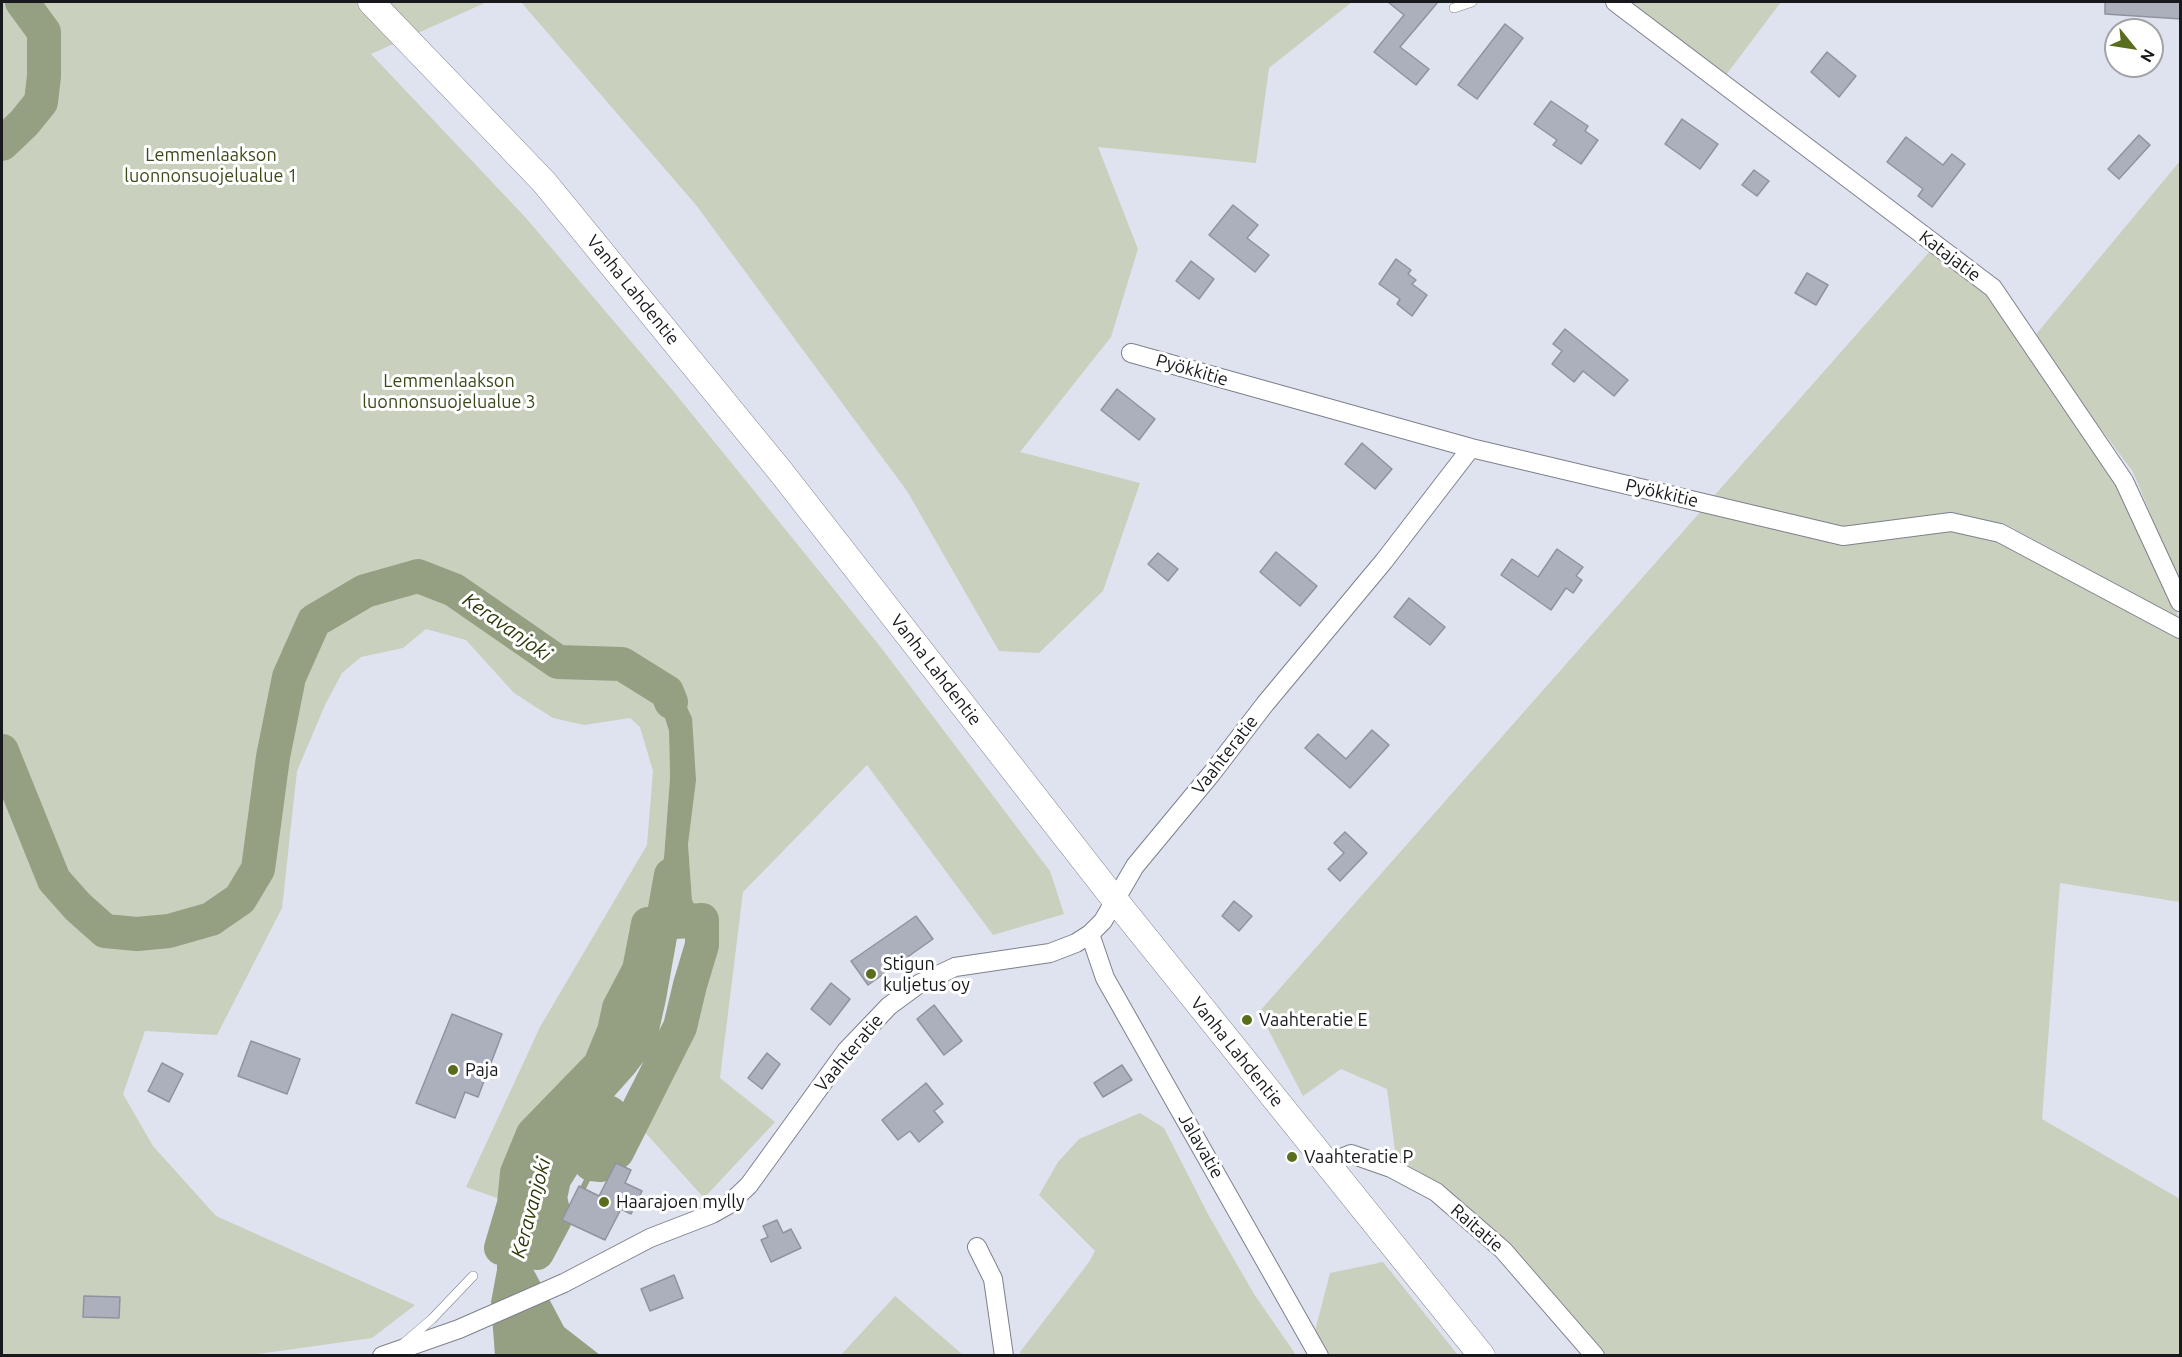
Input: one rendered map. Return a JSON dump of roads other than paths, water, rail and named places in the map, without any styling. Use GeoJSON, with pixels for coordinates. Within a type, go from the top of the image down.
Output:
{"type":"FeatureCollection","features":[{"type":"Feature","properties":{"kind":"main road","name":"Vanha Lahdentie"},"geometry":{"type":"LineString","coordinates":[[371,2],[551,191],[781,472],[1115,900],[1482,1356]]}},
{"type":"Feature","properties":{"kind":"street","name":"Katajatie"},"geometry":{"type":"LineString","coordinates":[[1616,2],[1994,288],[2124,481],[2181,602]]}},
{"type":"Feature","properties":{"kind":"street","name":"Pyökkitie"},"geometry":{"type":"LineString","coordinates":[[1131,353],[1471,448],[1844,536],[1951,522],[2000,533],[2181,629]]}},
{"type":"Feature","properties":{"kind":"street","name":"Vaahteratie"},"geometry":{"type":"LineString","coordinates":[[388,1354],[459,1329],[564,1283],[650,1238],[712,1214],[728,1205],[748,1185],[846,1051],[889,1006],[919,984],[955,967],[1050,953],[1076,943],[1090,934],[1103,921],[1135,866],[1212,773],[1264,704],[1384,561],[1471,448]]}},
{"type":"Feature","properties":{"kind":"street","name":"Jalavatie"},"geometry":{"type":"LineString","coordinates":[[1090,934],[1105,978],[1319,1356]]}},
{"type":"Feature","properties":{"kind":"street","name":"Raitatie"},"geometry":{"type":"LineString","coordinates":[[1326,1164],[1351,1155],[1391,1168],[1436,1192],[1503,1250],[1595,1356]]}},
{"type":"Feature","properties":{"kind":"street"},"geometry":{"type":"LineString","coordinates":[[977,1248],[993,1279],[1004,1356]]}},
{"type":"Feature","properties":{"kind":"lane"},"geometry":{"type":"LineString","coordinates":[[1455,8],[1472,2]]}},
{"type":"Feature","properties":{"kind":"lane"},"geometry":{"type":"LineString","coordinates":[[388,1354],[432,1319],[473,1276]]}},
{"type":"Feature","properties":{"kind":"waterway","name":"Keravanjoki"},"geometry":{"type":"LineString","coordinates":[[2,144],[24,123],[41,102],[44,76],[44,32],[22,2]]}},
{"type":"Feature","properties":{"kind":"waterway","name":"Keravanjoki"},"geometry":{"type":"LineString","coordinates":[[2,751],[54,880],[78,907],[105,931],[137,934],[169,931],[211,919],[240,899],[258,869],[273,757],[289,677],[314,621],[365,591],[418,576],[454,590],[558,662],[622,664],[667,692],[671,702]]}},
{"type":"Feature","properties":{"kind":"waterway","name":"Keravanjoki"},"geometry":{"type":"LineString","coordinates":[[556,1356],[529,1322],[514,1287],[514,1261],[547,1146],[621,1063],[640,1038],[671,875]]}},
{"type":"Feature","properties":{"kind":"waterway"},"geometry":{"type":"LineString","coordinates":[[702,920],[702,945],[680,1027],[617,1152],[601,1165],[591,1164],[594,1150],[606,1132],[610,1113],[601,1109],[592,1119],[554,1179],[550,1198],[555,1219],[537,1253],[501,1248],[514,1204],[517,1173],[533,1134],[600,1065],[614,1031],[619,1008],[639,970],[648,924],[702,920]]}},
{"type":"Feature","properties":{"kind":"waterway"},"geometry":{"type":"LineString","coordinates":[[583,1188],[595,1164]]}},
{"type":"Feature","properties":{"kind":"waterway"},"geometry":{"type":"LineString","coordinates":[[524,1228],[564,1218]]}},
{"type":"Feature","properties":{"kind":"place","name":"Stigun kuljetus oy"},"geometry":{"type":"Point","coordinates":[871,974]}},
{"type":"Feature","properties":{"kind":"place","name":"Vaahteratie E"},"geometry":{"type":"Point","coordinates":[1247,1020]}},
{"type":"Feature","properties":{"kind":"place","name":"Paja"},"geometry":{"type":"Point","coordinates":[453,1070]}},
{"type":"Feature","properties":{"kind":"place","name":"Vaahteratie P"},"geometry":{"type":"Point","coordinates":[1292,1157]}},
{"type":"Feature","properties":{"kind":"place","name":"Haarajoen mylly"},"geometry":{"type":"Point","coordinates":[604,1202]}},
{"type":"Feature","properties":{"kind":"park label","name":"Lemmenlaakson luonnonsuojelualue 1"},"geometry":{"type":"Point","coordinates":[211,165]}},
{"type":"Feature","properties":{"kind":"park label","name":"Lemmenlaakson luonnonsuojelualue 3"},"geometry":{"type":"Point","coordinates":[449,391]}}]}
